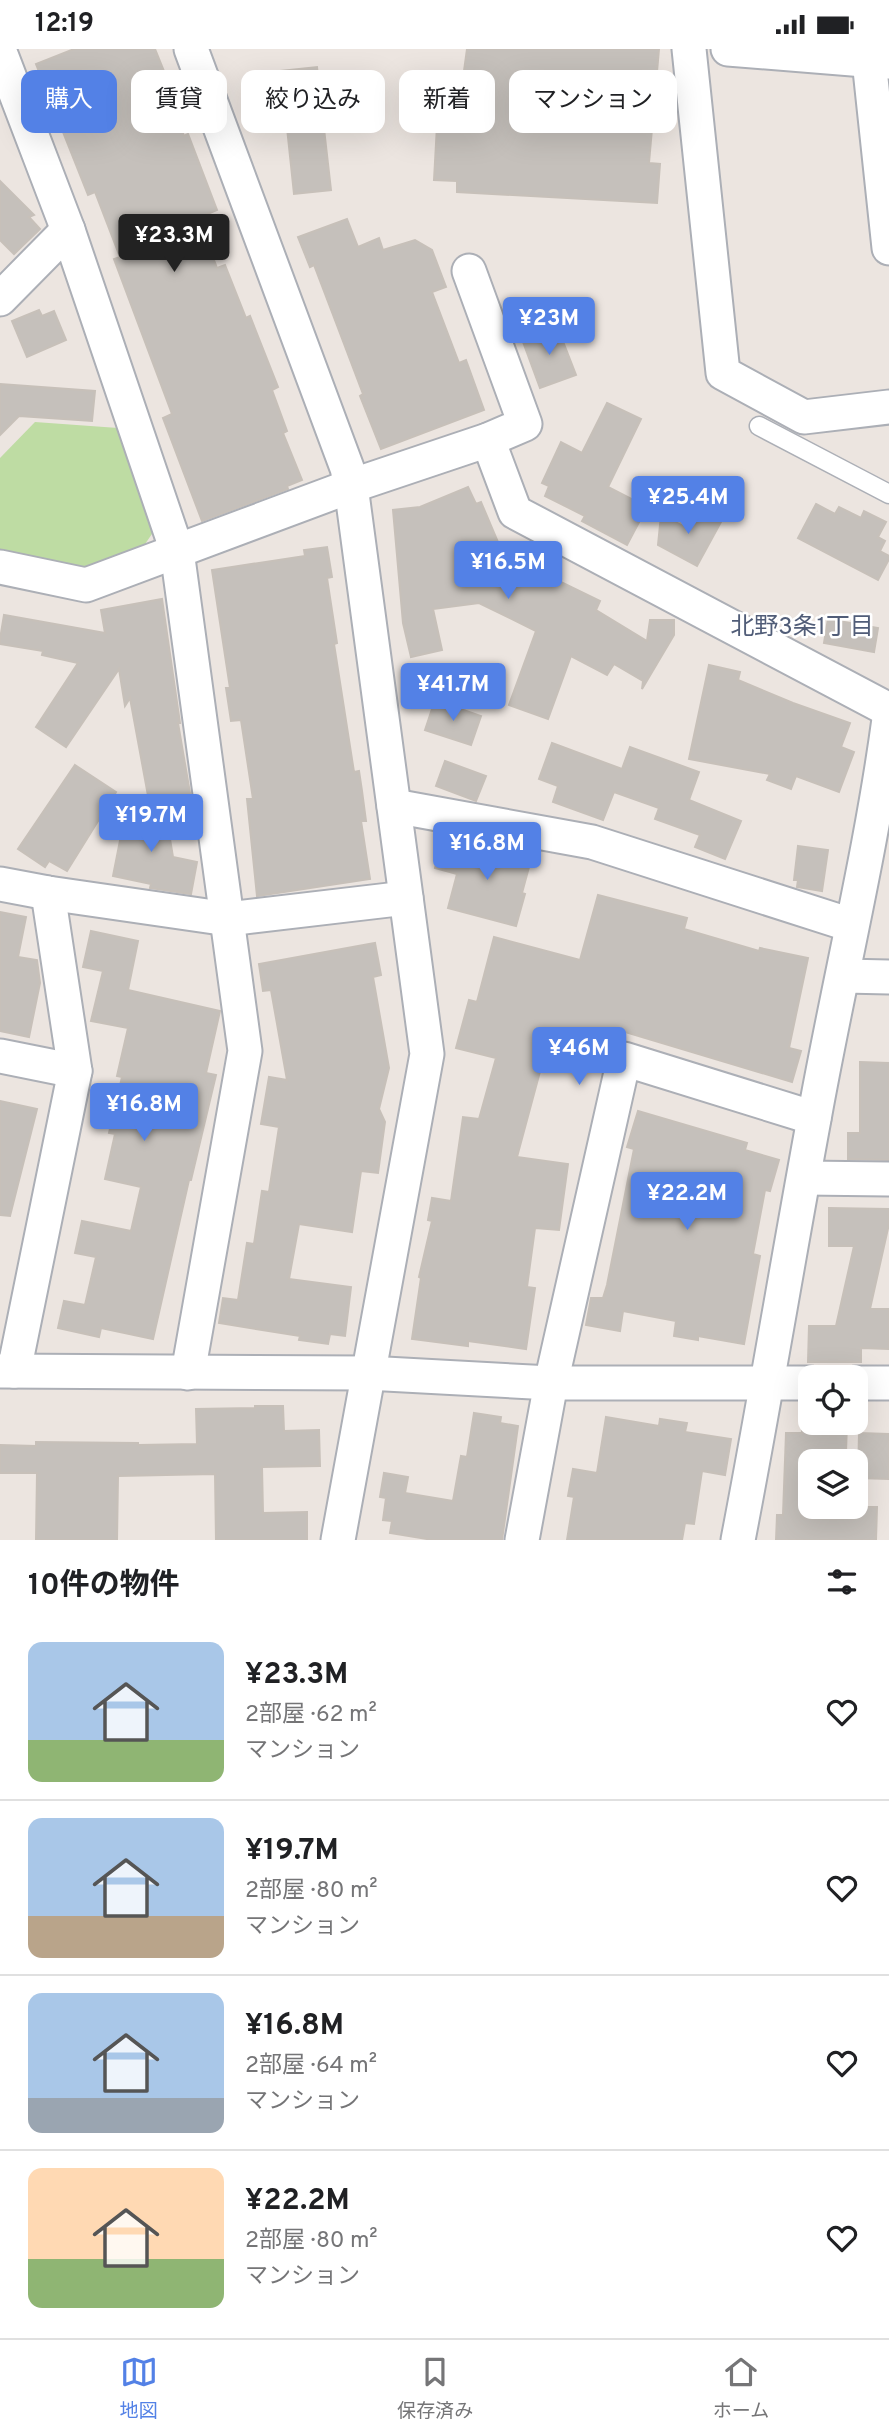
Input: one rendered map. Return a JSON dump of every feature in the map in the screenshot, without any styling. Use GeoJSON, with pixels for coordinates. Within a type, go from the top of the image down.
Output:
{"type":"FeatureCollection","features":[{"type":"Feature","properties":{"kind":"street"},"geometry":{"type":"LineString","coordinates":[[191,49],[347,468],[426,1054],[338,1540]]}},
{"type":"Feature","properties":{"kind":"street"},"geometry":{"type":"LineString","coordinates":[[690,49],[723,373],[804,417],[889,407]]}},
{"type":"Feature","properties":{"kind":"street"},"geometry":{"type":"LineString","coordinates":[[728,49],[879,61],[889,248]]}},
{"type":"Feature","properties":{"kind":"street"},"geometry":{"type":"LineString","coordinates":[[0,52],[68,230],[177,551],[245,1051],[188,1373]]}},
{"type":"Feature","properties":{"kind":"street"},"geometry":{"type":"LineString","coordinates":[[0,299],[68,230]]}},
{"type":"Feature","properties":{"kind":"street"},"geometry":{"type":"LineString","coordinates":[[0,567],[86,585],[351,486],[488,440],[525,424],[469,271]]}},
{"type":"Feature","properties":{"kind":"street"},"geometry":{"type":"LineString","coordinates":[[488,440],[515,512],[889,710]]}},
{"type":"Feature","properties":{"kind":"street"},"geometry":{"type":"LineString","coordinates":[[738,1540],[814,1118],[844,977],[851,925],[885,775],[889,719]]}},
{"type":"Feature","properties":{"kind":"street"},"geometry":{"type":"LineString","coordinates":[[394,806],[592,842],[851,925]]}},
{"type":"Feature","properties":{"kind":"street"},"geometry":{"type":"LineString","coordinates":[[0,884],[228,919],[406,898]]}},
{"type":"Feature","properties":{"kind":"street"},"geometry":{"type":"LineString","coordinates":[[48,893],[75,1071],[7,1371],[367,1373],[551,1383],[798,1383]]}},
{"type":"Feature","properties":{"kind":"street"},"geometry":{"type":"LineString","coordinates":[[844,977],[889,977]]}},
{"type":"Feature","properties":{"kind":"street"},"geometry":{"type":"LineString","coordinates":[[0,1056],[75,1071]]}},
{"type":"Feature","properties":{"kind":"street"},"geometry":{"type":"LineString","coordinates":[[522,1540],[551,1383],[624,1059],[814,1118]]}},
{"type":"Feature","properties":{"kind":"street"},"geometry":{"type":"LineString","coordinates":[[804,1178],[889,1179]]}},
{"type":"Feature","properties":{"kind":"street"},"geometry":{"type":"LineString","coordinates":[[868,1383],[889,1383]]}},
{"type":"Feature","properties":{"kind":"lane"},"geometry":{"type":"LineString","coordinates":[[759,426],[889,494]]}},
{"type":"Feature","properties":{"kind":"green space"},"geometry":{"type":"Polygon","coordinates":[[[35,422],[118,428],[154,531],[143,547],[85,568],[0,551],[0,458],[35,422]]]}},
{"type":"Feature","properties":{"kind":"building"},"geometry":{"type":"Polygon","coordinates":[[[74,49],[155,49],[164,70],[131,70],[131,133],[188,134],[217,210],[198,218],[217,268],[225,265],[246,318],[250,316],[278,387],[272,390],[287,431],[283,433],[302,480],[287,486],[288,489],[202,521],[163,418],[172,414],[114,259],[120,257],[95,192],[88,195],[63,133],[117,133],[117,70],[38,70],[36,64],[74,49]]]}},
{"type":"Feature","properties":{"kind":"building"},"geometry":{"type":"Polygon","coordinates":[[[467,49],[659,49],[657,70],[509,70],[509,133],[652,133],[649,163],[660,164],[657,203],[457,192],[457,181],[434,180],[437,133],[495,133],[495,70],[464,70],[467,49]]]}},
{"type":"Feature","properties":{"kind":"building"},"geometry":{"type":"Polygon","coordinates":[[[317,67],[317,70],[290,70],[317,67]]]}},
{"type":"Feature","properties":{"kind":"building"},"geometry":{"type":"Polygon","coordinates":[[[288,133],[325,133],[331,190],[294,194],[288,133]]]}},
{"type":"Feature","properties":{"kind":"building"},"geometry":{"type":"Polygon","coordinates":[[[0,181],[34,215],[29,217],[40,229],[14,254],[0,240],[0,181]]]}},
{"type":"Feature","properties":{"kind":"building"},"geometry":{"type":"Polygon","coordinates":[[[347,219],[358,247],[379,238],[383,250],[415,240],[432,250],[446,287],[432,292],[459,363],[466,360],[484,410],[381,449],[314,265],[310,267],[298,237],[347,219]]]}},
{"type":"Feature","properties":{"kind":"building"},"geometry":{"type":"Polygon","coordinates":[[[39,310],[42,316],[54,311],[66,340],[27,357],[12,321],[39,310]]]}},
{"type":"Feature","properties":{"kind":"building"},"geometry":{"type":"Polygon","coordinates":[[[557,326],[576,375],[540,388],[522,339],[557,326]]]}},
{"type":"Feature","properties":{"kind":"building"},"geometry":{"type":"Polygon","coordinates":[[[0,384],[95,391],[92,421],[19,416],[0,435],[0,384]]]}},
{"type":"Feature","properties":{"kind":"building"},"geometry":{"type":"Polygon","coordinates":[[[607,403],[641,419],[608,487],[647,507],[627,545],[582,521],[585,516],[545,496],[549,486],[542,483],[561,442],[582,453],[607,403]]]}},
{"type":"Feature","properties":{"kind":"building"},"geometry":{"type":"Polygon","coordinates":[[[468,487],[476,504],[481,502],[503,554],[501,558],[553,583],[555,579],[600,601],[596,610],[647,641],[650,620],[674,620],[674,635],[642,689],[643,681],[614,664],[607,675],[571,656],[548,719],[509,705],[536,631],[479,603],[433,609],[442,650],[411,657],[403,623],[393,510],[420,507],[468,487]]]}},
{"type":"Feature","properties":{"kind":"building"},"geometry":{"type":"Polygon","coordinates":[[[816,504],[835,514],[839,507],[861,518],[864,511],[886,522],[878,537],[885,541],[880,551],[889,556],[889,559],[878,580],[798,538],[816,504]]]}},
{"type":"Feature","properties":{"kind":"building"},"geometry":{"type":"Polygon","coordinates":[[[697,509],[721,522],[697,566],[658,545],[661,515],[687,528],[697,509]]]}},
{"type":"Feature","properties":{"kind":"building"},"geometry":{"type":"Polygon","coordinates":[[[327,547],[332,577],[327,578],[337,643],[334,644],[354,772],[359,771],[366,821],[361,821],[370,879],[257,896],[247,799],[253,799],[241,720],[231,721],[226,688],[230,688],[212,570],[305,556],[304,550],[327,547]]]}},
{"type":"Feature","properties":{"kind":"building"},"geometry":{"type":"Polygon","coordinates":[[[162,599],[190,793],[149,801],[130,698],[125,706],[119,669],[66,747],[36,727],[78,663],[42,655],[43,651],[0,644],[0,639],[4,615],[105,633],[101,610],[162,599]]]}},
{"type":"Feature","properties":{"kind":"building"},"geometry":{"type":"Polygon","coordinates":[[[828,619],[878,628],[874,652],[824,643],[828,619]]]}},
{"type":"Feature","properties":{"kind":"building"},"geometry":{"type":"Polygon","coordinates":[[[709,665],[740,672],[738,680],[850,723],[841,747],[854,752],[839,792],[796,776],[791,789],[767,780],[770,774],[689,759],[709,665]]]}},
{"type":"Feature","properties":{"kind":"building"},"geometry":{"type":"Polygon","coordinates":[[[435,700],[481,716],[471,745],[425,730],[435,700]]]}},
{"type":"Feature","properties":{"kind":"building"},"geometry":{"type":"Polygon","coordinates":[[[552,743],[622,769],[630,747],[699,772],[689,800],[741,821],[725,859],[695,847],[700,835],[655,819],[659,808],[614,792],[603,820],[553,802],[558,786],[539,779],[552,743]]]}},
{"type":"Feature","properties":{"kind":"building"},"geometry":{"type":"Polygon","coordinates":[[[445,761],[486,776],[476,801],[436,786],[445,761]]]}},
{"type":"Feature","properties":{"kind":"building"},"geometry":{"type":"Polygon","coordinates":[[[75,765],[116,792],[67,871],[49,861],[45,867],[18,849],[75,765]]]}},
{"type":"Feature","properties":{"kind":"building"},"geometry":{"type":"Polygon","coordinates":[[[128,800],[168,827],[173,857],[197,862],[191,894],[150,888],[151,884],[113,876],[128,800]]]}},
{"type":"Feature","properties":{"kind":"building"},"geometry":{"type":"Polygon","coordinates":[[[441,843],[482,855],[485,845],[532,856],[516,926],[448,908],[457,874],[435,868],[441,843]]]}},
{"type":"Feature","properties":{"kind":"building"},"geometry":{"type":"Polygon","coordinates":[[[798,846],[828,850],[822,891],[797,887],[798,880],[794,880],[798,846]]]}},
{"type":"Feature","properties":{"kind":"building"},"geometry":{"type":"Polygon","coordinates":[[[598,895],[687,918],[684,929],[759,951],[760,948],[808,958],[789,1048],[801,1051],[792,1082],[612,1028],[608,1042],[552,1027],[517,1157],[568,1164],[559,1230],[535,1228],[527,1287],[535,1288],[526,1349],[468,1341],[468,1346],[412,1339],[419,1277],[432,1221],[428,1220],[432,1198],[451,1201],[463,1117],[479,1119],[496,1058],[456,1048],[469,1000],[477,1002],[494,937],[580,960],[598,895]]]}},
{"type":"Feature","properties":{"kind":"building"},"geometry":{"type":"Polygon","coordinates":[[[0,912],[26,917],[18,957],[37,960],[40,983],[29,1037],[0,1031],[0,912]]]}},
{"type":"Feature","properties":{"kind":"building"},"geometry":{"type":"Polygon","coordinates":[[[91,931],[138,941],[128,990],[220,1011],[206,1073],[216,1075],[153,1339],[101,1328],[99,1337],[58,1328],[64,1301],[85,1305],[96,1257],[75,1253],[82,1221],[131,1231],[141,1187],[105,1179],[115,1134],[109,1133],[122,1077],[117,1076],[128,1028],[91,1021],[103,971],[83,967],[91,931]]]}},
{"type":"Feature","properties":{"kind":"building"},"geometry":{"type":"Polygon","coordinates":[[[375,943],[381,975],[373,977],[389,1068],[379,1109],[385,1122],[378,1173],[361,1171],[352,1232],[299,1224],[289,1279],[351,1287],[345,1336],[330,1334],[328,1344],[299,1340],[300,1336],[219,1323],[223,1298],[238,1300],[247,1243],[254,1244],[262,1191],[269,1192],[279,1127],[261,1124],[269,1077],[287,1080],[271,990],[263,991],[259,964],[375,943]]]}},
{"type":"Feature","properties":{"kind":"building"},"geometry":{"type":"Polygon","coordinates":[[[860,1062],[889,1063],[889,1160],[848,1159],[848,1133],[860,1133],[860,1062]]]}},
{"type":"Feature","properties":{"kind":"building"},"geometry":{"type":"Polygon","coordinates":[[[0,1101],[37,1109],[10,1216],[0,1215],[0,1101]]]}},
{"type":"Feature","properties":{"kind":"building"},"geometry":{"type":"Polygon","coordinates":[[[638,1111],[747,1143],[745,1150],[779,1160],[770,1191],[765,1190],[753,1254],[760,1256],[744,1344],[698,1336],[698,1340],[674,1336],[676,1321],[623,1311],[620,1331],[586,1325],[591,1298],[603,1298],[607,1285],[634,1149],[627,1147],[638,1111]]]}},
{"type":"Feature","properties":{"kind":"building"},"geometry":{"type":"Polygon","coordinates":[[[829,1208],[889,1209],[889,1224],[870,1309],[889,1309],[889,1349],[861,1348],[861,1362],[808,1362],[809,1326],[836,1326],[854,1246],[829,1246],[829,1208]]]}},
{"type":"Feature","properties":{"kind":"building"},"geometry":{"type":"Polygon","coordinates":[[[283,1406],[284,1431],[319,1430],[320,1466],[262,1467],[263,1513],[307,1512],[307,1540],[216,1540],[215,1474],[118,1476],[117,1540],[36,1540],[37,1473],[0,1473],[0,1445],[36,1446],[36,1442],[197,1444],[196,1409],[283,1406]]]}},
{"type":"Feature","properties":{"kind":"building"},"geometry":{"type":"Polygon","coordinates":[[[474,1413],[501,1417],[500,1423],[518,1426],[502,1540],[433,1540],[390,1533],[392,1521],[383,1520],[386,1498],[380,1497],[384,1473],[408,1477],[405,1493],[453,1501],[461,1456],[467,1457],[474,1413]]]}},
{"type":"Feature","properties":{"kind":"building"},"geometry":{"type":"Polygon","coordinates":[[[606,1417],[659,1426],[660,1419],[687,1423],[685,1432],[731,1439],[725,1475],[702,1471],[694,1524],[685,1523],[682,1540],[567,1540],[574,1497],[568,1496],[573,1469],[597,1473],[606,1417]]]}},
{"type":"Feature","properties":{"kind":"building"},"geometry":{"type":"Polygon","coordinates":[[[786,1433],[847,1435],[846,1449],[798,1449],[798,1519],[868,1519],[868,1507],[877,1507],[876,1540],[776,1540],[777,1515],[783,1515],[786,1433]]]}},
{"type":"Feature","properties":{"kind":"building"},"geometry":{"type":"Polygon","coordinates":[[[889,1434],[889,1479],[868,1478],[868,1449],[859,1449],[859,1435],[889,1434]]]}},
{"type":"Feature","properties":{"kind":"district","name":"北野3条1丁目"},"geometry":{"type":"Point","coordinates":[802,628]}}]}
